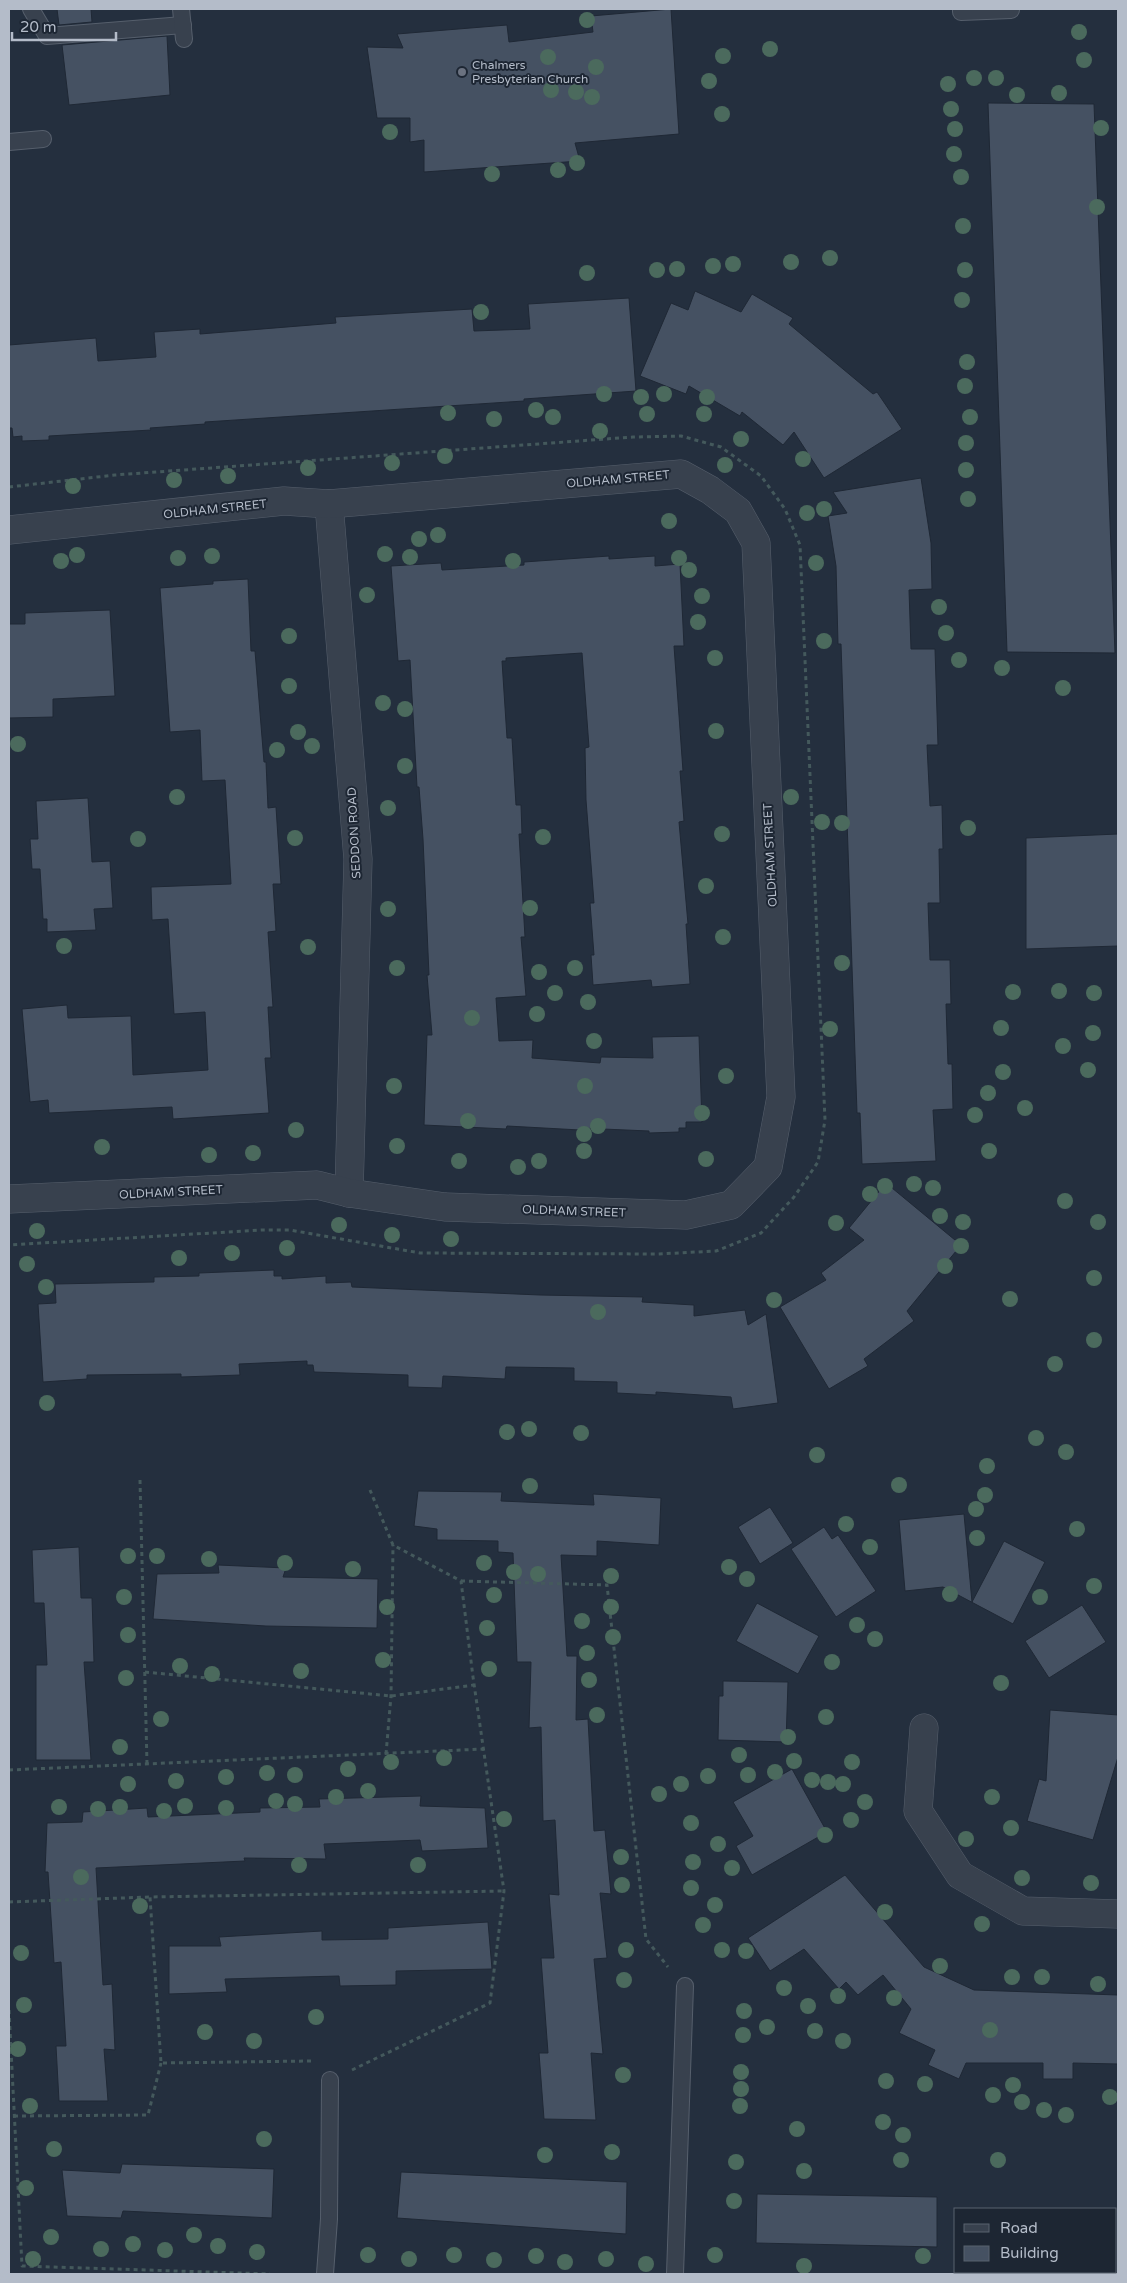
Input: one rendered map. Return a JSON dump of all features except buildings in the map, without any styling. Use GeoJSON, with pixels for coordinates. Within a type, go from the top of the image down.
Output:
{"type":"FeatureCollection","features":[{"type":"Feature","properties":{"kind":"street","name":"OLDHAM STREET"},"geometry":{"type":"LineString","coordinates":[[9,530],[284,501],[329,504],[681,474],[710,490],[738,510],[756,543],[781,1097],[768,1167],[731,1205],[686,1215],[445,1207],[349,1192],[318,1185],[9,1199]]}},
{"type":"Feature","properties":{"kind":"street","name":"SEDDON ROAD"},"geometry":{"type":"LineString","coordinates":[[329,504],[358,859],[349,1192]]}},
{"type":"Feature","properties":{"kind":"street"},"geometry":{"type":"LineString","coordinates":[[924,1728],[918,1811],[960,1875],[1023,1911],[1118,1914]]}},
{"type":"Feature","properties":{"kind":"lane"},"geometry":{"type":"LineString","coordinates":[[30,9],[47,36],[183,32],[181,9]]}},
{"type":"Feature","properties":{"kind":"lane"},"geometry":{"type":"LineString","coordinates":[[961,9],[961,12],[1011,10]]}},
{"type":"Feature","properties":{"kind":"lane"},"geometry":{"type":"LineString","coordinates":[[9,142],[43,139]]}},
{"type":"Feature","properties":{"kind":"lane"},"geometry":{"type":"LineString","coordinates":[[675,2274],[685,1986]]}},
{"type":"Feature","properties":{"kind":"lane"},"geometry":{"type":"LineString","coordinates":[[326,2274],[329,2219],[330,2080]]}},
{"type":"Feature","properties":{"kind":"path"},"geometry":{"type":"LineString","coordinates":[[9,487],[115,475],[633,437],[681,436],[721,447],[761,476],[785,509],[800,545],[825,1120],[818,1162],[794,1197],[760,1233],[716,1251],[658,1254],[420,1252],[290,1230],[9,1245]]}},
{"type":"Feature","properties":{"kind":"path"},"geometry":{"type":"LineString","coordinates":[[140,1480],[147,1764]]}},
{"type":"Feature","properties":{"kind":"path"},"geometry":{"type":"LineString","coordinates":[[370,1490],[393,1545],[391,1696],[386,1754]]}},
{"type":"Feature","properties":{"kind":"path"},"geometry":{"type":"LineString","coordinates":[[393,1545],[461,1581],[607,1585],[646,1939],[685,1986]]}},
{"type":"Feature","properties":{"kind":"path"},"geometry":{"type":"LineString","coordinates":[[160,2063],[311,2061],[330,2080],[490,2003],[504,1891],[461,1581]]}},
{"type":"Feature","properties":{"kind":"path"},"geometry":{"type":"LineString","coordinates":[[144,1672],[391,1696],[474,1685]]}},
{"type":"Feature","properties":{"kind":"path"},"geometry":{"type":"LineString","coordinates":[[9,1770],[484,1749]]}},
{"type":"Feature","properties":{"kind":"path"},"geometry":{"type":"LineString","coordinates":[[9,1902],[150,1897],[504,1891]]}},
{"type":"Feature","properties":{"kind":"path"},"geometry":{"type":"LineString","coordinates":[[14,2116],[148,2115],[160,2063],[150,1897]]}},
{"type":"Feature","properties":{"kind":"path"},"geometry":{"type":"LineString","coordinates":[[9,2010],[22,2266],[270,2274]]}},
{"type":"Feature","properties":{"kind":"place","name":"Chalmers Presbyterian Church"},"geometry":{"type":"Point","coordinates":[462,72]}}]}
